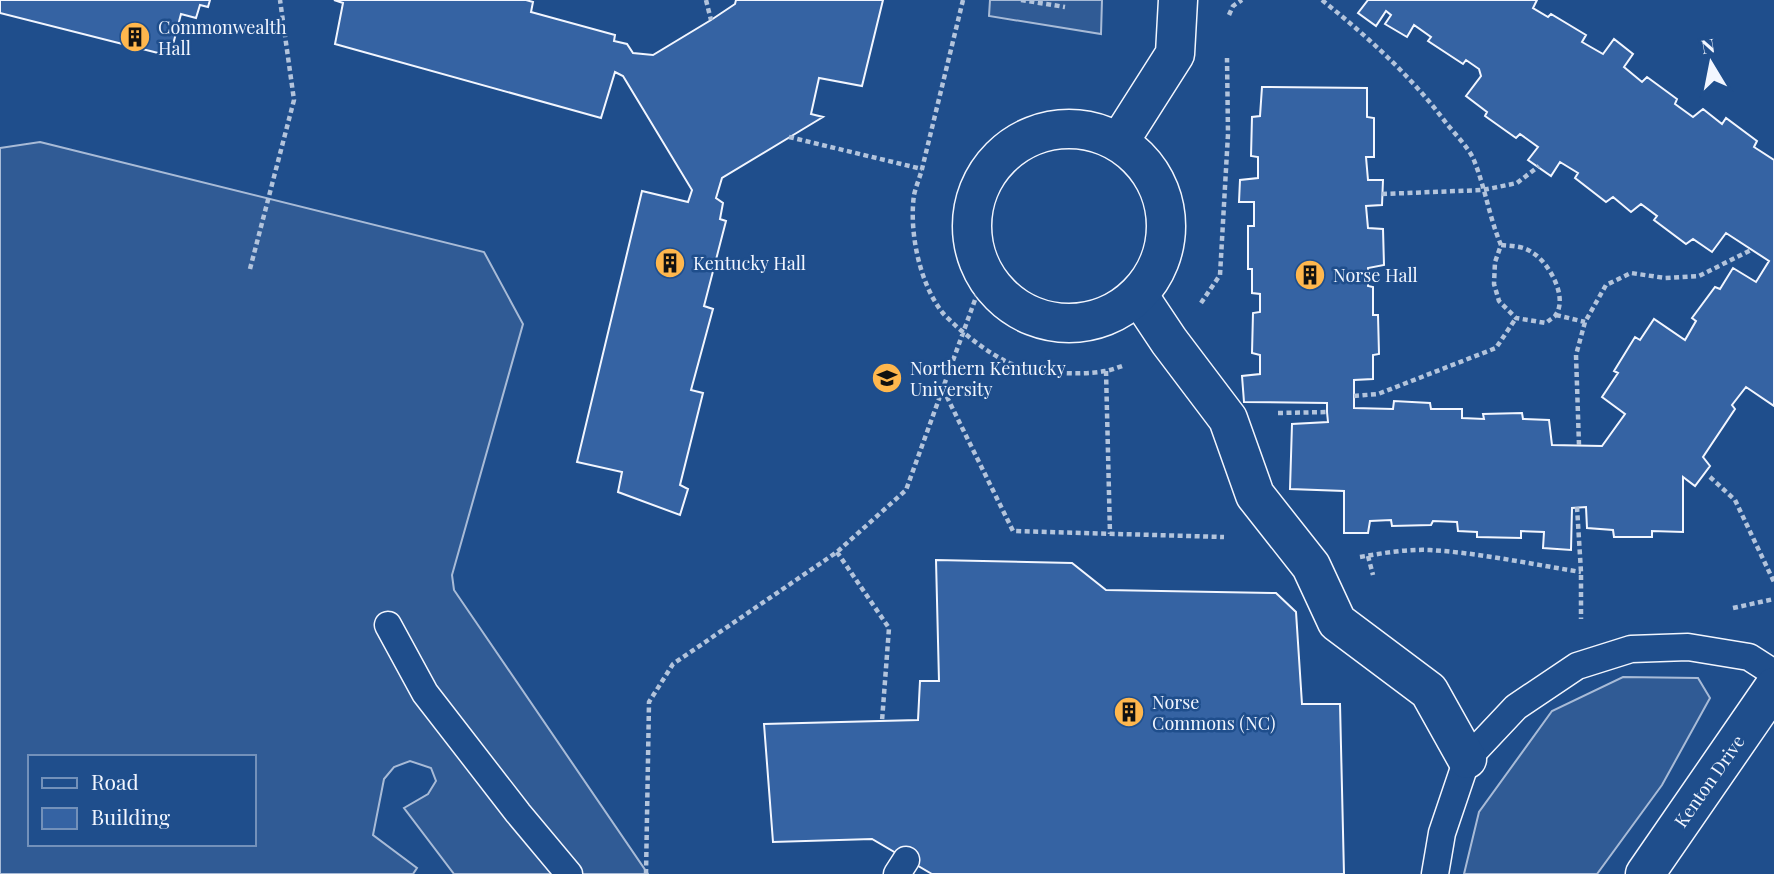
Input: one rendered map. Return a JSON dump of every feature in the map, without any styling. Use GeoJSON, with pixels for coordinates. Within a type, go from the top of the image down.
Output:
{"type":"FeatureCollection","features":[{"type":"Feature","properties":{"kind":"street"},"geometry":{"type":"LineString","coordinates":[[1119,142],[1175,54],[1178,0]]}},
{"type":"Feature","properties":{"kind":"street"},"geometry":{"type":"LineString","coordinates":[[1057,129],[1089,131],[1119,142],[1142,160],[1158,185],[1167,214],[1166,244],[1156,272],[1139,296],[1115,313],[1086,323],[1056,323],[1028,316],[1003,299],[984,275],[973,246],[971,213],[981,183],[1000,157],[1026,138],[1057,129]]}},
{"type":"Feature","properties":{"kind":"street"},"geometry":{"type":"LineString","coordinates":[[1139,296],[1228,419],[1255,495],[1301,552],[1337,622],[1429,691],[1467,759]]}},
{"type":"Feature","properties":{"kind":"street","name":"Kenton Drive"},"geometry":{"type":"LineString","coordinates":[[1645,874],[1774,687]]}},
{"type":"Feature","properties":{"kind":"lane"},"geometry":{"type":"LineString","coordinates":[[388,625],[425,693],[569,874]]}},
{"type":"Feature","properties":{"kind":"lane"},"geometry":{"type":"LineString","coordinates":[[1434,874],[1442,833],[1467,759],[1516,707],[1577,666],[1630,649],[1688,647],[1749,657],[1774,673]]}},
{"type":"Feature","properties":{"kind":"path"},"geometry":{"type":"LineString","coordinates":[[250,269],[295,100],[280,0]]}},
{"type":"Feature","properties":{"kind":"path"},"geometry":{"type":"LineString","coordinates":[[706,0],[711,20]]}},
{"type":"Feature","properties":{"kind":"path"},"geometry":{"type":"LineString","coordinates":[[963,0],[914,194],[913,226],[917,255],[929,290],[942,312],[981,347],[1007,363],[1060,373],[1106,371],[1135,361],[1169,341],[1193,315],[1220,275],[1228,134],[1227,58]]}},
{"type":"Feature","properties":{"kind":"path"},"geometry":{"type":"LineString","coordinates":[[1021,0],[1065,7]]}},
{"type":"Feature","properties":{"kind":"path"},"geometry":{"type":"LineString","coordinates":[[1227,19],[1233,6],[1242,0]]}},
{"type":"Feature","properties":{"kind":"path"},"geometry":{"type":"LineString","coordinates":[[1322,0],[1394,62],[1425,95],[1472,156],[1501,245],[1495,262],[1494,285],[1499,301],[1517,318],[1546,323],[1556,315],[1559,305],[1559,288],[1550,272],[1534,253],[1520,246],[1501,245]]}},
{"type":"Feature","properties":{"kind":"path"},"geometry":{"type":"LineString","coordinates":[[789,137],[922,169]]}},
{"type":"Feature","properties":{"kind":"path"},"geometry":{"type":"LineString","coordinates":[[1382,194],[1483,190],[1517,183],[1539,166]]}},
{"type":"Feature","properties":{"kind":"path"},"geometry":{"type":"LineString","coordinates":[[1579,445],[1576,355],[1585,322],[1606,285],[1631,273],[1665,278],[1699,276],[1751,250]]}},
{"type":"Feature","properties":{"kind":"path"},"geometry":{"type":"LineString","coordinates":[[646,874],[649,702],[673,664],[837,552],[906,489],[984,275]]}},
{"type":"Feature","properties":{"kind":"path"},"geometry":{"type":"LineString","coordinates":[[1556,315],[1585,322]]}},
{"type":"Feature","properties":{"kind":"path"},"geometry":{"type":"LineString","coordinates":[[1354,396],[1378,394],[1496,348],[1517,318]]}},
{"type":"Feature","properties":{"kind":"path"},"geometry":{"type":"LineString","coordinates":[[1106,371],[1110,534]]}},
{"type":"Feature","properties":{"kind":"path"},"geometry":{"type":"LineString","coordinates":[[943,388],[1013,531],[1110,534],[1301,552],[1429,550],[1465,553],[1581,572]]}},
{"type":"Feature","properties":{"kind":"path"},"geometry":{"type":"LineString","coordinates":[[1710,477],[1735,500],[1774,582]]}},
{"type":"Feature","properties":{"kind":"path"},"geometry":{"type":"LineString","coordinates":[[837,552],[888,628],[882,721]]}},
{"type":"Feature","properties":{"kind":"shaded area"},"geometry":{"type":"Polygon","coordinates":[[[990,0],[1102,0],[1101,34],[989,16],[990,0]]]}},
{"type":"Feature","properties":{"kind":"shaded area"},"geometry":{"type":"Polygon","coordinates":[[[40,142],[484,252],[523,324],[452,575],[454,590],[648,874],[454,874],[404,808],[428,794],[436,781],[431,768],[410,761],[394,767],[384,779],[373,835],[417,868],[413,874],[0,874],[0,148],[40,142]]]}},
{"type":"Feature","properties":{"kind":"shaded area"},"geometry":{"type":"Polygon","coordinates":[[[1623,677],[1698,678],[1710,698],[1662,785],[1597,874],[1464,874],[1479,812],[1552,711],[1623,677]]]}},
{"type":"Feature","properties":{"kind":"building","name":"Commonwealth Hall"},"geometry":{"type":"Polygon","coordinates":[[[0,0],[210,0],[208,7],[200,5],[196,18],[181,14],[170,56],[0,13],[0,0]]]}},
{"type":"Feature","properties":{"kind":"building","name":"Kentucky Hall"},"geometry":{"type":"Polygon","coordinates":[[[334,0],[526,0],[533,2],[531,12],[615,35],[614,41],[627,44],[633,53],[653,55],[711,20],[735,4],[736,0],[883,0],[862,86],[819,78],[811,114],[823,117],[722,178],[716,198],[723,203],[720,219],[726,221],[704,306],[713,309],[691,390],[703,393],[680,485],[688,489],[680,515],[618,492],[622,472],[577,462],[642,191],[688,202],[692,190],[623,76],[615,72],[601,118],[335,44],[343,3],[334,0]]]}},
{"type":"Feature","properties":{"kind":"building","name":"Norse Hall"},"geometry":{"type":"Polygon","coordinates":[[[1368,0],[1537,0],[1533,8],[1548,17],[1551,14],[1586,35],[1582,42],[1603,54],[1614,39],[1633,54],[1624,67],[1642,82],[1647,77],[1677,99],[1675,104],[1693,117],[1703,109],[1722,124],[1726,118],[1757,141],[1754,147],[1774,160],[1774,406],[1746,387],[1732,405],[1735,409],[1703,457],[1710,466],[1695,486],[1683,477],[1683,532],[1652,531],[1652,537],[1614,537],[1613,530],[1587,528],[1586,507],[1572,508],[1571,550],[1543,548],[1544,532],[1521,531],[1521,538],[1477,537],[1477,532],[1458,531],[1457,522],[1433,521],[1431,525],[1392,526],[1391,520],[1370,521],[1368,533],[1344,533],[1344,491],[1290,489],[1292,424],[1328,422],[1327,403],[1244,402],[1242,376],[1260,374],[1260,355],[1252,353],[1253,313],[1260,312],[1260,294],[1252,293],[1252,269],[1248,269],[1248,226],[1254,226],[1254,202],[1239,202],[1240,180],[1258,178],[1258,157],[1251,156],[1252,117],[1260,116],[1262,87],[1367,88],[1367,117],[1374,118],[1374,157],[1366,157],[1368,180],[1383,180],[1382,205],[1366,206],[1368,228],[1383,229],[1384,265],[1368,268],[1368,286],[1373,287],[1373,315],[1378,315],[1379,354],[1373,355],[1373,379],[1354,380],[1354,408],[1393,409],[1394,401],[1430,403],[1431,409],[1462,409],[1462,418],[1484,419],[1483,414],[1522,413],[1523,419],[1549,420],[1552,445],[1602,446],[1625,414],[1602,397],[1618,373],[1614,371],[1635,337],[1640,340],[1654,319],[1685,340],[1696,321],[1692,318],[1715,287],[1720,289],[1733,268],[1756,282],[1769,261],[1726,233],[1712,252],[1693,239],[1686,244],[1654,220],[1657,216],[1641,204],[1631,212],[1613,197],[1606,202],[1575,178],[1578,173],[1560,162],[1551,176],[1528,160],[1538,147],[1520,134],[1516,138],[1485,116],[1487,112],[1466,96],[1481,76],[1479,69],[1466,60],[1463,64],[1428,41],[1431,37],[1414,25],[1407,37],[1385,24],[1391,15],[1386,11],[1376,26],[1358,13],[1368,0]]]}},
{"type":"Feature","properties":{"kind":"building","name":"Norse Commons (NC)"},"geometry":{"type":"Polygon","coordinates":[[[936,560],[1072,563],[1106,590],[1276,593],[1296,612],[1302,704],[1340,704],[1344,874],[932,874],[872,839],[773,842],[764,724],[918,720],[920,681],[939,681],[936,560]]]}},
{"type":"Feature","properties":{"kind":"place","name":"Commonwealth Hall"},"geometry":{"type":"Point","coordinates":[135,37]}},
{"type":"Feature","properties":{"kind":"place","name":"Kentucky Hall"},"geometry":{"type":"Point","coordinates":[670,263]}},
{"type":"Feature","properties":{"kind":"place","name":"Norse Hall"},"geometry":{"type":"Point","coordinates":[1310,275]}},
{"type":"Feature","properties":{"kind":"place","name":"Northern Kentucky University"},"geometry":{"type":"Point","coordinates":[887,378]}},
{"type":"Feature","properties":{"kind":"place","name":"Norse Commons (NC)"},"geometry":{"type":"Point","coordinates":[1129,712]}}]}
